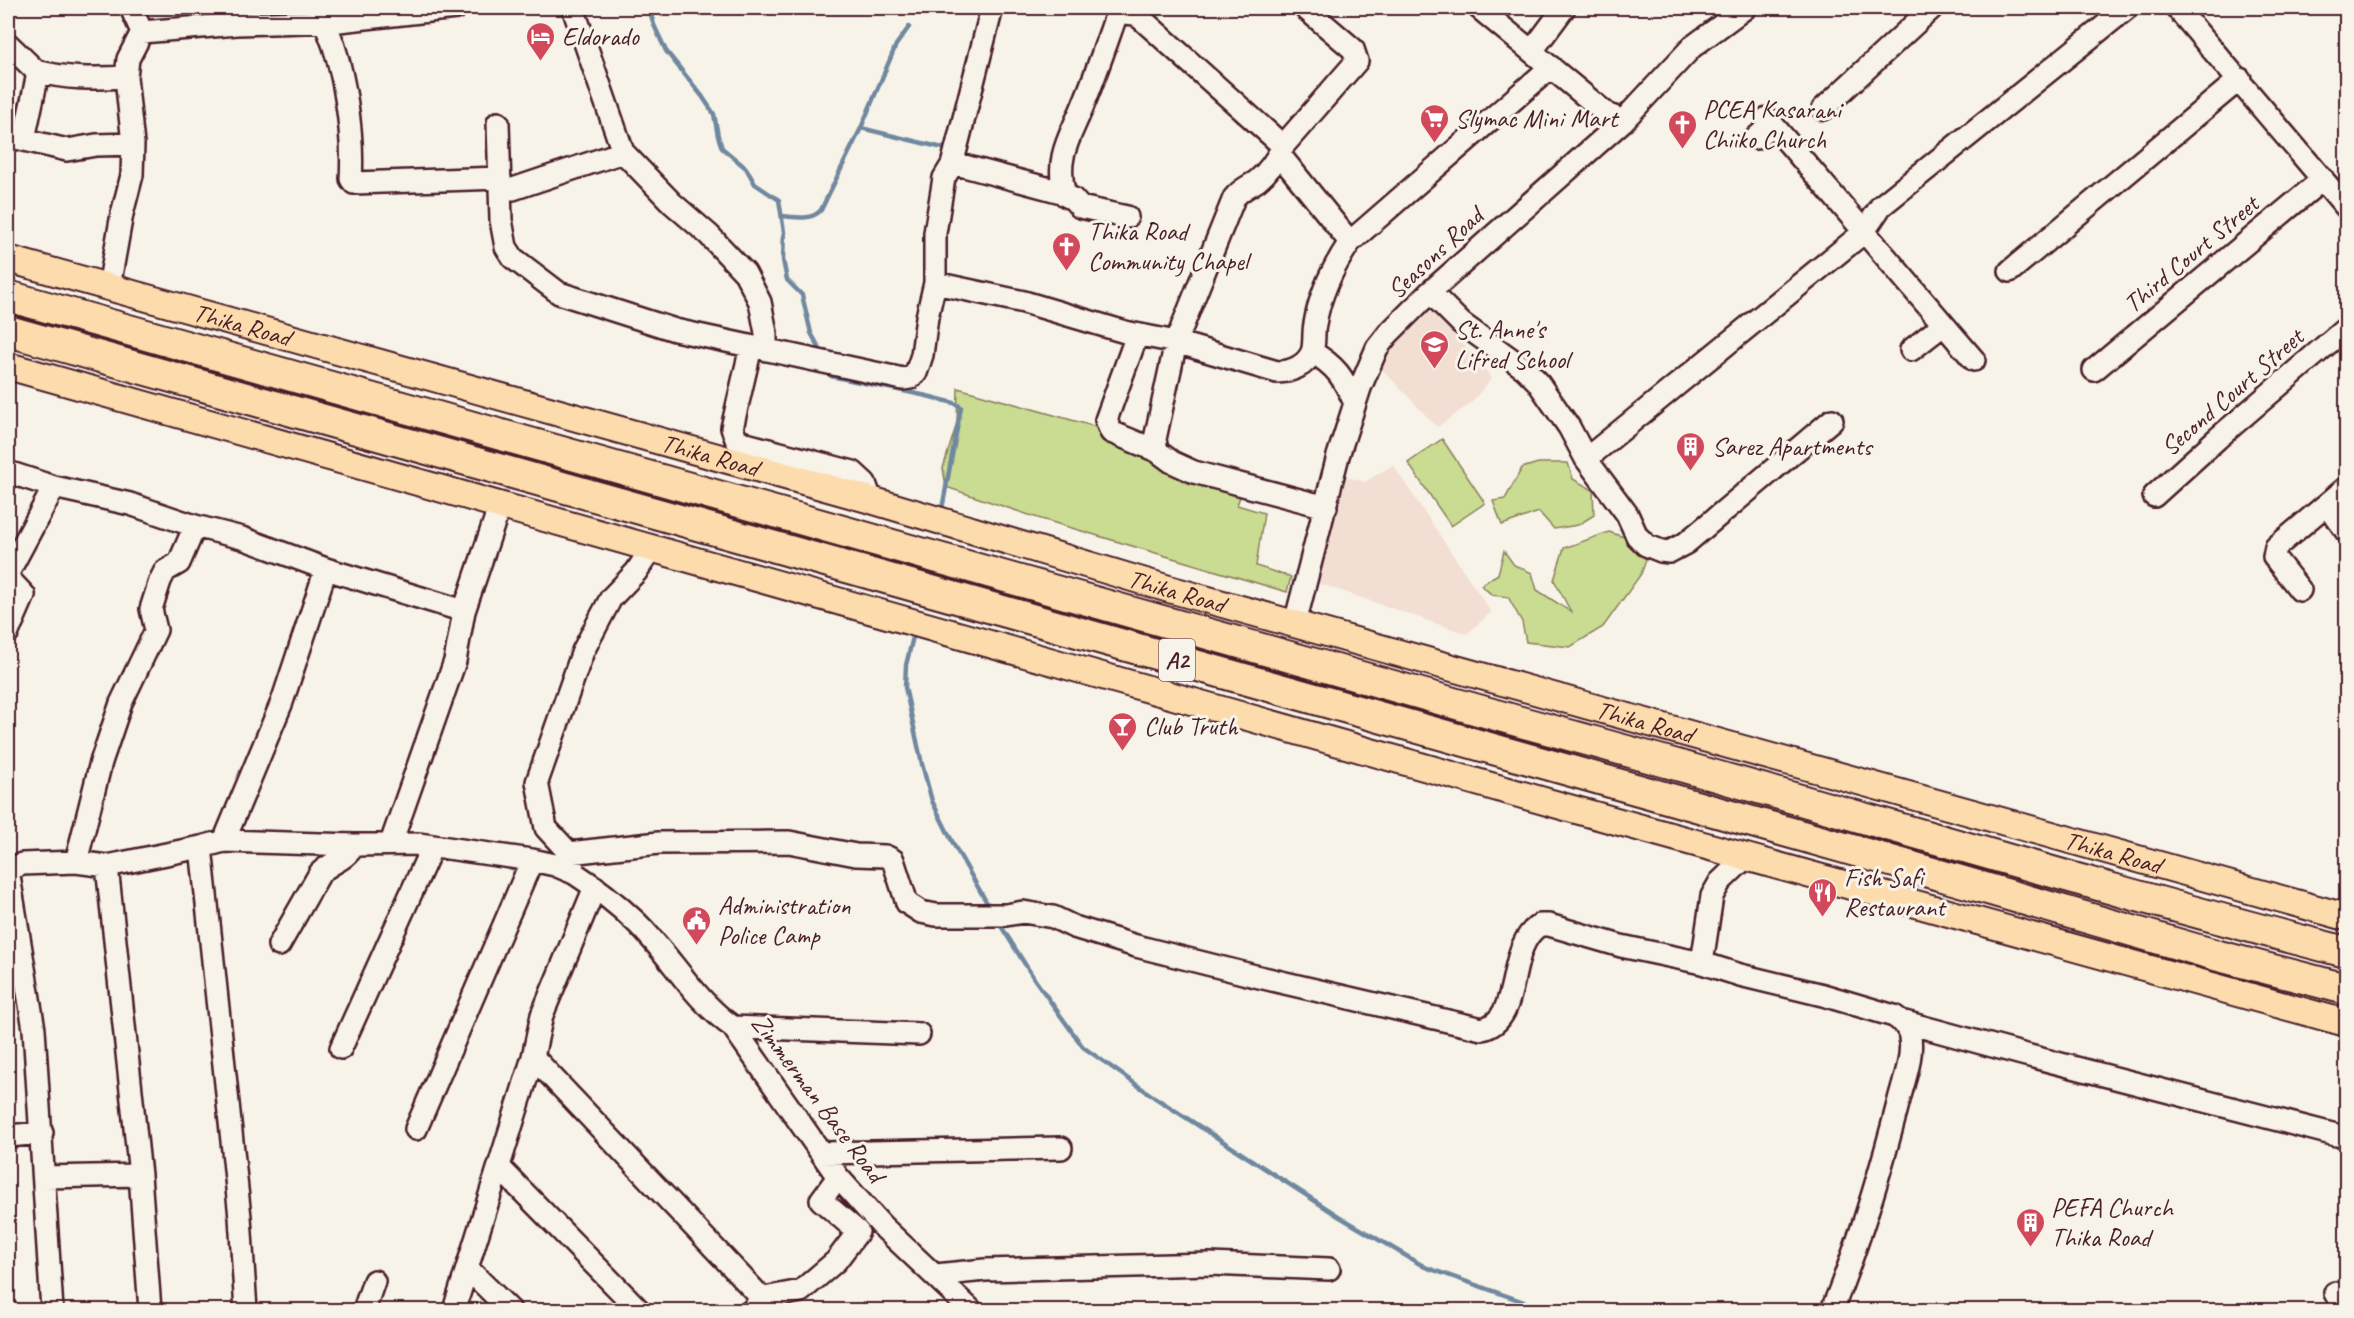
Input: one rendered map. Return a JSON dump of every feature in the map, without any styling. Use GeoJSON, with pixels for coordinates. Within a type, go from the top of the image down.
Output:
{"type":"FeatureCollection","features":[{"type":"Feature","properties":{"kind":"highway","name":"Thika Road"},"geometry":{"type":"LineString","coordinates":[[8,296],[1521,722],[1667,761],[2243,925],[2346,952]]}},
{"type":"Feature","properties":{"kind":"highway","name":"A2"},"geometry":{"type":"LineString","coordinates":[[8,331],[1875,856],[2219,956],[2346,989]]}},
{"type":"Feature","properties":{"kind":"main road","name":"Thika Road"},"geometry":{"type":"LineString","coordinates":[[8,259],[871,500],[1093,567],[2346,917]]}},
{"type":"Feature","properties":{"kind":"main road"},"geometry":{"type":"LineString","coordinates":[[8,366],[1096,676],[2346,1023]]}},
{"type":"Feature","properties":{"kind":"street"},"geometry":{"type":"LineString","coordinates":[[109,287],[122,214],[132,175],[133,144],[126,77],[128,59],[142,32],[131,8]]}},
{"type":"Feature","properties":{"kind":"street"},"geometry":{"type":"LineString","coordinates":[[142,32],[235,16],[324,21],[456,8]]}},
{"type":"Feature","properties":{"kind":"street"},"geometry":{"type":"LineString","coordinates":[[573,8],[623,152],[745,273],[760,302],[766,333],[758,349],[732,428],[736,439],[746,444],[853,472],[865,483],[871,500]]}},
{"type":"Feature","properties":{"kind":"street"},"geometry":{"type":"LineString","coordinates":[[498,123],[501,220],[506,247],[513,258],[559,293],[675,330],[758,349],[910,378],[916,373],[922,355],[927,316],[935,283],[935,233],[944,178],[953,164],[992,8]]}},
{"type":"Feature","properties":{"kind":"street"},"geometry":{"type":"LineString","coordinates":[[1157,451],[1155,439],[1176,342],[1234,198],[1241,189],[1257,180],[1357,61],[1353,49],[1305,8]]}},
{"type":"Feature","properties":{"kind":"street"},"geometry":{"type":"LineString","coordinates":[[1479,8],[1607,114],[1623,121]]}},
{"type":"Feature","properties":{"kind":"street"},"geometry":{"type":"LineString","coordinates":[[1532,51],[1564,8]]}},
{"type":"Feature","properties":{"kind":"street","name":"Seasons Road"},"geometry":{"type":"LineString","coordinates":[[1295,623],[1338,456],[1355,403],[1377,348],[1430,291],[1623,121],[1692,47],[1745,8]]}},
{"type":"Feature","properties":{"kind":"street"},"geometry":{"type":"LineString","coordinates":[[1823,110],[1932,8]]}},
{"type":"Feature","properties":{"kind":"street"},"geometry":{"type":"LineString","coordinates":[[1586,459],[1863,233],[1881,206],[2127,8]]}},
{"type":"Feature","properties":{"kind":"street"},"geometry":{"type":"LineString","coordinates":[[2177,8],[2240,79],[2346,207]]}},
{"type":"Feature","properties":{"kind":"street"},"geometry":{"type":"LineString","coordinates":[[1065,194],[1060,172],[1070,130],[1084,103],[1116,16],[1122,13],[1136,14],[1281,150],[1350,242]]}},
{"type":"Feature","properties":{"kind":"street"},"geometry":{"type":"LineString","coordinates":[[324,21],[333,39],[340,72],[350,141],[351,179],[354,183],[500,184],[513,189],[623,152]]}},
{"type":"Feature","properties":{"kind":"street"},"geometry":{"type":"LineString","coordinates":[[8,44],[36,71],[55,76],[96,79],[126,77]]}},
{"type":"Feature","properties":{"kind":"street"},"geometry":{"type":"LineString","coordinates":[[935,283],[1024,302],[1137,334],[1176,342],[1277,372],[1290,372],[1301,366],[1311,352],[1321,300],[1333,267],[1350,242],[1551,67]]}},
{"type":"Feature","properties":{"kind":"street"},"geometry":{"type":"LineString","coordinates":[[36,71],[37,78],[16,137],[67,150],[96,145],[133,144]]}},
{"type":"Feature","properties":{"kind":"street"},"geometry":{"type":"LineString","coordinates":[[2010,271],[2240,79]]}},
{"type":"Feature","properties":{"kind":"street"},"geometry":{"type":"LineString","coordinates":[[1765,127],[1863,233],[1974,360]]}},
{"type":"Feature","properties":{"kind":"street"},"geometry":{"type":"LineString","coordinates":[[953,164],[1065,194],[1080,207],[1127,217]]}},
{"type":"Feature","properties":{"kind":"street","name":"Third Court Street"},"geometry":{"type":"LineString","coordinates":[[2094,370],[2323,179]]}},
{"type":"Feature","properties":{"kind":"street"},"geometry":{"type":"LineString","coordinates":[[1430,291],[1461,323],[1526,369],[1556,407],[1586,459],[1627,514],[1637,536],[1655,550],[1669,552],[1686,543],[1832,420]]}},
{"type":"Feature","properties":{"kind":"street"},"geometry":{"type":"LineString","coordinates":[[1911,350],[1943,325]]}},
{"type":"Feature","properties":{"kind":"street","name":"Second Court Street"},"geometry":{"type":"LineString","coordinates":[[2154,496],[2346,328]]}},
{"type":"Feature","properties":{"kind":"street"},"geometry":{"type":"LineString","coordinates":[[1137,334],[1107,420],[1112,432],[1157,451],[1172,462],[1203,475],[1326,507]]}},
{"type":"Feature","properties":{"kind":"street"},"geometry":{"type":"LineString","coordinates":[[1311,352],[1335,368],[1345,380],[1355,403]]}},
{"type":"Feature","properties":{"kind":"street"},"geometry":{"type":"LineString","coordinates":[[8,472],[54,487],[130,504],[195,526],[242,537],[326,569],[464,611]]}},
{"type":"Feature","properties":{"kind":"street"},"geometry":{"type":"LineString","coordinates":[[8,573],[54,487]]}},
{"type":"Feature","properties":{"kind":"street"},"geometry":{"type":"LineString","coordinates":[[2300,590],[2274,557],[2274,551],[2346,488]]}},
{"type":"Feature","properties":{"kind":"street"},"geometry":{"type":"LineString","coordinates":[[2327,504],[2346,531]]}},
{"type":"Feature","properties":{"kind":"street"},"geometry":{"type":"LineString","coordinates":[[391,843],[455,661],[464,611],[500,505]]}},
{"type":"Feature","properties":{"kind":"street"},"geometry":{"type":"LineString","coordinates":[[76,862],[102,762],[121,703],[156,630],[152,609],[160,581],[165,571],[179,563],[195,526]]}},
{"type":"Feature","properties":{"kind":"street","name":"Zimmerman Base Road"},"geometry":{"type":"LineString","coordinates":[[652,548],[636,572],[611,598],[584,651],[537,782],[546,828],[572,863],[637,923],[712,1012],[733,1028],[838,1177],[882,1226],[936,1275],[971,1311]]}},
{"type":"Feature","properties":{"kind":"street"},"geometry":{"type":"LineString","coordinates":[[224,841],[282,702],[326,569]]}},
{"type":"Feature","properties":{"kind":"street"},"geometry":{"type":"LineString","coordinates":[[8,578],[24,595],[8,632]]}},
{"type":"Feature","properties":{"kind":"street"},"geometry":{"type":"LineString","coordinates":[[52,1311],[34,1029],[8,870],[22,864],[76,862],[107,866],[201,848],[224,841],[354,845],[419,844],[555,865],[659,843],[789,842],[856,855],[885,856],[893,860],[907,903],[921,912],[936,915],[1006,915],[1023,912],[1053,917],[1074,927],[1136,946],[1482,1029],[1495,1024],[1505,1010],[1522,945],[1529,933],[1540,925],[1549,925],[1621,946],[1702,963],[1740,975],[1823,995],[1894,1016],[1901,1021],[1910,1034],[1908,1065],[1889,1140],[1845,1278],[1832,1311]]}},
{"type":"Feature","properties":{"kind":"street"},"geometry":{"type":"LineString","coordinates":[[279,945],[320,873],[349,854],[354,845]]}},
{"type":"Feature","properties":{"kind":"street"},"geometry":{"type":"LineString","coordinates":[[341,1048],[432,847]]}},
{"type":"Feature","properties":{"kind":"street"},"geometry":{"type":"LineString","coordinates":[[201,848],[240,1217],[246,1311]]}},
{"type":"Feature","properties":{"kind":"street"},"geometry":{"type":"LineString","coordinates":[[1702,963],[1712,896],[1720,882],[1747,856]]}},
{"type":"Feature","properties":{"kind":"street"},"geometry":{"type":"LineString","coordinates":[[416,1129],[532,860]]}},
{"type":"Feature","properties":{"kind":"street"},"geometry":{"type":"LineString","coordinates":[[107,866],[140,1175],[150,1311]]}},
{"type":"Feature","properties":{"kind":"street"},"geometry":{"type":"LineString","coordinates":[[454,1311],[532,1058],[542,1015],[595,886]]}},
{"type":"Feature","properties":{"kind":"street"},"geometry":{"type":"LineString","coordinates":[[1901,1021],[2336,1135]]}},
{"type":"Feature","properties":{"kind":"street"},"geometry":{"type":"LineString","coordinates":[[733,1028],[919,1034]]}},
{"type":"Feature","properties":{"kind":"street"},"geometry":{"type":"LineString","coordinates":[[532,1058],[763,1306],[801,1291],[836,1261],[858,1232],[821,1200],[838,1177]]}},
{"type":"Feature","properties":{"kind":"street"},"geometry":{"type":"LineString","coordinates":[[8,1136],[42,1133]]}},
{"type":"Feature","properties":{"kind":"street"},"geometry":{"type":"LineString","coordinates":[[823,1153],[1061,1148]]}},
{"type":"Feature","properties":{"kind":"street"},"geometry":{"type":"LineString","coordinates":[[499,1167],[639,1311]]}},
{"type":"Feature","properties":{"kind":"street"},"geometry":{"type":"LineString","coordinates":[[44,1177],[140,1175]]}},
{"type":"Feature","properties":{"kind":"street"},"geometry":{"type":"LineString","coordinates":[[936,1275],[985,1270],[1210,1264],[1329,1269]]}},
{"type":"Feature","properties":{"kind":"street"},"geometry":{"type":"LineString","coordinates":[[467,1268],[510,1311]]}},
{"type":"Feature","properties":{"kind":"street"},"geometry":{"type":"LineString","coordinates":[[364,1311],[374,1281]]}},
{"type":"Feature","properties":{"kind":"shaded area","name":"St. Anne's Lifred School"},"geometry":{"type":"Polygon","coordinates":[[[1433,309],[1492,378],[1470,404],[1437,427],[1376,363],[1433,309]]]}},
{"type":"Feature","properties":{"kind":"shaded area"},"geometry":{"type":"Polygon","coordinates":[[[1393,465],[1491,612],[1467,634],[1318,583],[1343,476],[1365,482],[1393,465]]]}},
{"type":"Feature","properties":{"kind":"green space"},"geometry":{"type":"Polygon","coordinates":[[[958,388],[1139,439],[1242,491],[1237,505],[1264,513],[1256,566],[1291,577],[1287,592],[1038,518],[946,487],[943,468],[957,423],[958,388]]]}},
{"type":"Feature","properties":{"kind":"green space"},"geometry":{"type":"Polygon","coordinates":[[[1442,439],[1485,503],[1451,526],[1408,463],[1442,439]]]}},
{"type":"Feature","properties":{"kind":"green space"},"geometry":{"type":"Polygon","coordinates":[[[1538,463],[1568,463],[1573,479],[1593,490],[1594,515],[1578,525],[1554,529],[1539,512],[1502,525],[1493,501],[1505,499],[1522,468],[1538,463]]]}},
{"type":"Feature","properties":{"kind":"green space"},"geometry":{"type":"Polygon","coordinates":[[[1609,532],[1633,540],[1646,560],[1641,574],[1603,627],[1570,647],[1526,642],[1522,622],[1508,597],[1492,595],[1481,585],[1498,574],[1504,551],[1514,565],[1532,573],[1537,590],[1571,612],[1554,580],[1564,548],[1609,532]]]}},
{"type":"Feature","properties":{"kind":"waterway"},"geometry":{"type":"LineString","coordinates":[[649,8],[666,51],[714,114],[722,148],[746,168],[755,184],[779,200],[784,232],[783,260],[787,280],[802,295],[811,333],[821,351]]}},
{"type":"Feature","properties":{"kind":"waterway"},"geometry":{"type":"LineString","coordinates":[[861,128],[896,45],[909,27]]}},
{"type":"Feature","properties":{"kind":"waterway"},"geometry":{"type":"LineString","coordinates":[[782,216],[808,217],[821,210],[861,128],[951,150]]}},
{"type":"Feature","properties":{"kind":"waterway"},"geometry":{"type":"LineString","coordinates":[[831,376],[927,396],[961,407],[942,509]]}},
{"type":"Feature","properties":{"kind":"waterway"},"geometry":{"type":"LineString","coordinates":[[913,637],[906,665],[905,687],[932,801],[987,903]]}},
{"type":"Feature","properties":{"kind":"waterway"},"geometry":{"type":"LineString","coordinates":[[1001,926],[1035,980],[1083,1047],[1154,1097],[1340,1217],[1425,1267],[1527,1303],[1570,1310]]}},
{"type":"Feature","properties":{"kind":"place","name":"Eldorado"},"geometry":{"type":"Point","coordinates":[541,62]}},
{"type":"Feature","properties":{"kind":"place","name":"Slymac Mini Mart"},"geometry":{"type":"Point","coordinates":[1434,144]}},
{"type":"Feature","properties":{"kind":"place","name":"PCEA Kasarani Chiiko Church"},"geometry":{"type":"Point","coordinates":[1682,150]}},
{"type":"Feature","properties":{"kind":"place","name":"Thika Road Community Chapel"},"geometry":{"type":"Point","coordinates":[1067,272]}},
{"type":"Feature","properties":{"kind":"place","name":"St. Anne's Lifred School"},"geometry":{"type":"Point","coordinates":[1434,370]}},
{"type":"Feature","properties":{"kind":"place","name":"Sarez Apartments"},"geometry":{"type":"Point","coordinates":[1691,472]}},
{"type":"Feature","properties":{"kind":"place","name":"Club Truth"},"geometry":{"type":"Point","coordinates":[1123,752]}},
{"type":"Feature","properties":{"kind":"place","name":"Fish Safi Restaurant"},"geometry":{"type":"Point","coordinates":[1823,918]}},
{"type":"Feature","properties":{"kind":"place","name":"Administration Police Camp"},"geometry":{"type":"Point","coordinates":[697,946]}},
{"type":"Feature","properties":{"kind":"place","name":"PEFA Church Thika Road"},"geometry":{"type":"Point","coordinates":[2030,1248]}}]}
